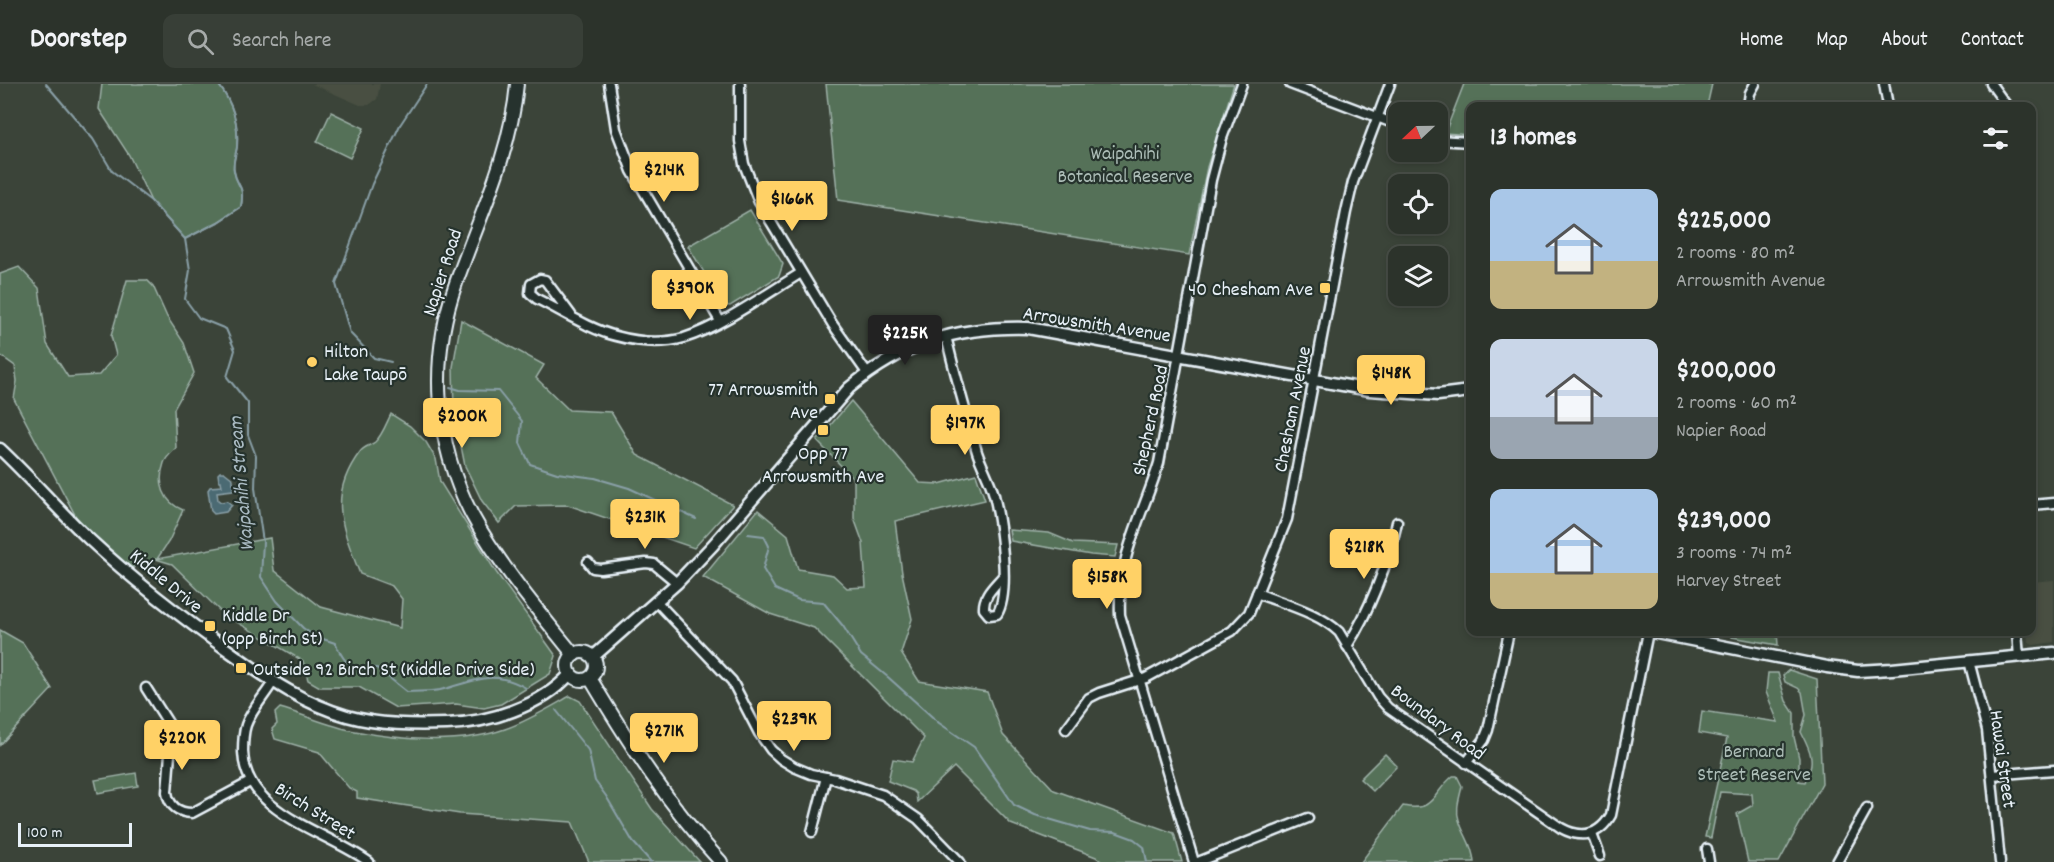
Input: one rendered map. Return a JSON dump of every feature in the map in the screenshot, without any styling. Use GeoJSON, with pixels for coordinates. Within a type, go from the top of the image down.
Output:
{"type":"FeatureCollection","features":[{"type":"Feature","properties":{"kind":"main road","name":"Napier Road"},"geometry":{"type":"LineString","coordinates":[[517,84],[508,137],[444,321],[438,370],[440,419],[448,458],[473,517],[499,558],[574,654]]}},
{"type":"Feature","properties":{"kind":"main road"},"geometry":{"type":"LineString","coordinates":[[582,652],[593,657],[596,670],[590,678],[579,680],[570,674],[568,663],[574,654],[582,652]]}},
{"type":"Feature","properties":{"kind":"main road"},"geometry":{"type":"LineString","coordinates":[[590,678],[610,712],[673,804],[721,862]]}},
{"type":"Feature","properties":{"kind":"street"},"geometry":{"type":"LineString","coordinates":[[609,84],[616,129],[632,171],[720,321]]}},
{"type":"Feature","properties":{"kind":"street"},"geometry":{"type":"LineString","coordinates":[[740,84],[741,141],[744,164],[759,202],[833,325],[867,373]]}},
{"type":"Feature","properties":{"kind":"street","name":"Shepherd Road"},"geometry":{"type":"LineString","coordinates":[[1196,862],[1120,615],[1121,585],[1132,532],[1159,463],[1213,172],[1222,138],[1242,84]]}},
{"type":"Feature","properties":{"kind":"street"},"geometry":{"type":"LineString","coordinates":[[1290,84],[1388,121]]}},
{"type":"Feature","properties":{"kind":"street","name":"Chesham Avenue"},"geometry":{"type":"LineString","coordinates":[[1066,729],[1089,698],[1140,681],[1232,631],[1249,613],[1287,519],[1350,192],[1390,84]]}},
{"type":"Feature","properties":{"kind":"street"},"geometry":{"type":"LineString","coordinates":[[1749,102],[1755,84]]}},
{"type":"Feature","properties":{"kind":"street"},"geometry":{"type":"LineString","coordinates":[[1884,84],[1887,102]]}},
{"type":"Feature","properties":{"kind":"street"},"geometry":{"type":"LineString","coordinates":[[1991,84],[2004,102]]}},
{"type":"Feature","properties":{"kind":"street"},"geometry":{"type":"LineString","coordinates":[[1448,141],[1466,142]]}},
{"type":"Feature","properties":{"kind":"street"},"geometry":{"type":"LineString","coordinates":[[571,315],[544,280],[540,279],[531,284],[530,293],[537,299],[615,336],[660,342],[682,338],[701,331],[801,273]]}},
{"type":"Feature","properties":{"kind":"street","name":"Arrowsmith Avenue"},"geometry":{"type":"LineString","coordinates":[[593,657],[677,583],[713,545],[833,405],[867,373],[904,350],[946,336],[982,329],[1028,328],[1370,390],[1419,395],[1466,392]]}},
{"type":"Feature","properties":{"kind":"street"},"geometry":{"type":"LineString","coordinates":[[946,336],[978,456],[994,495],[1005,566],[1003,576]]}},
{"type":"Feature","properties":{"kind":"street","name":"Kiddle Drive"},"geometry":{"type":"LineString","coordinates":[[0,449],[99,547],[193,625],[273,682],[306,701],[348,716],[383,722],[462,724],[522,707],[552,689],[570,674]]}},
{"type":"Feature","properties":{"kind":"street"},"geometry":{"type":"LineString","coordinates":[[2036,505],[2054,503]]}},
{"type":"Feature","properties":{"kind":"street"},"geometry":{"type":"LineString","coordinates":[[1347,646],[1358,628],[1393,544],[1397,522]]}},
{"type":"Feature","properties":{"kind":"street"},"geometry":{"type":"LineString","coordinates":[[588,562],[593,568],[601,569],[654,564],[677,583]]}},
{"type":"Feature","properties":{"kind":"street","name":"Boundary Road"},"geometry":{"type":"LineString","coordinates":[[1257,593],[1322,619],[1339,632],[1383,703],[1561,828],[1582,836],[1592,834]]}},
{"type":"Feature","properties":{"kind":"street"},"geometry":{"type":"LineString","coordinates":[[657,602],[732,681],[759,733],[771,750],[794,767],[811,774],[883,795],[918,819],[960,862]]}},
{"type":"Feature","properties":{"kind":"street"},"geometry":{"type":"LineString","coordinates":[[1466,763],[1484,740],[1488,730],[1508,636]]}},
{"type":"Feature","properties":{"kind":"street"},"geometry":{"type":"LineString","coordinates":[[1600,856],[1592,834],[1603,827],[1611,815],[1649,636]]}},
{"type":"Feature","properties":{"kind":"street"},"geometry":{"type":"LineString","coordinates":[[1670,636],[1858,671],[2054,653]]}},
{"type":"Feature","properties":{"kind":"street"},"geometry":{"type":"LineString","coordinates":[[2017,636],[2019,657]]}},
{"type":"Feature","properties":{"kind":"street","name":"Hawai Street"},"geometry":{"type":"LineString","coordinates":[[1969,661],[1987,730],[2000,862]]}},
{"type":"Feature","properties":{"kind":"street","name":"Birch Street"},"geometry":{"type":"LineString","coordinates":[[273,682],[254,709],[244,734],[243,758],[250,782],[256,791],[276,809],[369,862]]}},
{"type":"Feature","properties":{"kind":"street"},"geometry":{"type":"LineString","coordinates":[[146,688],[171,729],[167,792],[168,799],[174,808],[192,813],[250,782]]}},
{"type":"Feature","properties":{"kind":"street"},"geometry":{"type":"LineString","coordinates":[[1992,775],[2054,770]]}},
{"type":"Feature","properties":{"kind":"street"},"geometry":{"type":"LineString","coordinates":[[812,832],[826,777]]}},
{"type":"Feature","properties":{"kind":"street"},"geometry":{"type":"LineString","coordinates":[[1837,862],[1867,808]]}},
{"type":"Feature","properties":{"kind":"street"},"geometry":{"type":"LineString","coordinates":[[1196,862],[1308,818]]}},
{"type":"Feature","properties":{"kind":"street"},"geometry":{"type":"LineString","coordinates":[[1707,849],[1709,862]]}},
{"type":"Feature","properties":{"kind":"shaded area"},"geometry":{"type":"Polygon","coordinates":[[[312,84],[380,84],[377,99],[369,105],[360,105],[312,84]]]}},
{"type":"Feature","properties":{"kind":"shaded area"},"geometry":{"type":"Polygon","coordinates":[[[2054,580],[2054,642],[2033,645],[2028,641],[2027,636],[2036,636],[2036,582],[2054,580]]]}},
{"type":"Feature","properties":{"kind":"green space"},"geometry":{"type":"Polygon","coordinates":[[[102,84],[218,84],[231,106],[236,122],[237,147],[234,168],[241,190],[241,207],[185,239],[151,201],[129,155],[99,109],[102,84]]]}},
{"type":"Feature","properties":{"kind":"green space","name":"Waipahihi Botanical Reserve"},"geometry":{"type":"Polygon","coordinates":[[[826,84],[1234,84],[1207,167],[1189,255],[838,200],[826,84]]]}},
{"type":"Feature","properties":{"kind":"green space"},"geometry":{"type":"Polygon","coordinates":[[[1464,84],[1712,84],[1708,102],[1466,102],[1466,135],[1448,133],[1448,125],[1464,84]]]}},
{"type":"Feature","properties":{"kind":"green space"},"geometry":{"type":"Polygon","coordinates":[[[331,112],[364,128],[350,158],[317,142],[331,112]]]}},
{"type":"Feature","properties":{"kind":"green space"},"geometry":{"type":"Polygon","coordinates":[[[750,210],[783,264],[779,276],[730,306],[724,305],[688,246],[750,210]]]}},
{"type":"Feature","properties":{"kind":"green space"},"geometry":{"type":"Polygon","coordinates":[[[19,267],[39,288],[47,344],[68,377],[99,375],[116,355],[111,336],[127,280],[147,280],[153,286],[167,317],[184,343],[194,373],[174,409],[176,448],[165,461],[161,478],[166,497],[176,507],[183,510],[169,541],[157,559],[270,538],[274,570],[321,607],[400,628],[402,599],[392,586],[360,574],[343,526],[341,512],[344,483],[350,468],[362,450],[378,439],[391,414],[410,426],[426,442],[436,459],[440,482],[496,572],[556,656],[550,674],[501,704],[484,708],[456,704],[396,708],[359,687],[320,687],[308,680],[303,661],[223,614],[172,564],[156,559],[125,570],[83,530],[14,399],[17,381],[15,366],[0,355],[0,274],[19,267]]]}},
{"type":"Feature","properties":{"kind":"green space"},"geometry":{"type":"Polygon","coordinates":[[[461,320],[544,365],[536,378],[569,410],[611,412],[637,455],[733,505],[694,548],[568,505],[516,506],[499,523],[482,501],[465,466],[454,411],[453,367],[461,320]]]}},
{"type":"Feature","properties":{"kind":"green space"},"geometry":{"type":"Polygon","coordinates":[[[851,401],[920,483],[939,484],[976,474],[985,500],[895,521],[902,573],[912,619],[901,653],[919,681],[987,692],[1003,735],[1054,790],[1174,833],[1182,862],[1102,862],[1096,857],[1011,824],[954,767],[917,802],[913,791],[888,781],[893,759],[912,762],[924,738],[814,628],[770,614],[703,577],[758,510],[788,535],[798,569],[833,575],[847,588],[866,587],[863,543],[854,518],[854,479],[817,441],[851,401]]]}},
{"type":"Feature","properties":{"kind":"green space"},"geometry":{"type":"Polygon","coordinates":[[[1009,530],[1049,533],[1073,543],[1118,545],[1115,557],[1091,555],[1011,541],[1009,530]]]}},
{"type":"Feature","properties":{"kind":"green space"},"geometry":{"type":"Polygon","coordinates":[[[0,630],[23,643],[52,689],[0,745],[0,630]]]}},
{"type":"Feature","properties":{"kind":"green space"},"geometry":{"type":"Polygon","coordinates":[[[1777,636],[1778,645],[1732,637],[1777,636]]]}},
{"type":"Feature","properties":{"kind":"green space","name":"Bernard Street Reserve"},"geometry":{"type":"Polygon","coordinates":[[[1789,670],[1817,679],[1822,783],[1779,862],[1748,862],[1737,814],[1753,805],[1752,794],[1720,792],[1711,838],[1705,837],[1727,738],[1699,733],[1702,711],[1778,722],[1766,692],[1768,673],[1778,673],[1786,701],[1794,713],[1799,781],[1805,782],[1811,762],[1810,751],[1801,732],[1806,715],[1802,692],[1785,682],[1783,675],[1789,670]]]}},
{"type":"Feature","properties":{"kind":"green space"},"geometry":{"type":"Polygon","coordinates":[[[570,696],[580,701],[652,809],[700,862],[589,862],[572,822],[460,814],[357,798],[357,792],[349,788],[319,752],[275,739],[272,729],[277,724],[275,713],[280,708],[336,727],[373,734],[410,739],[469,737],[514,726],[570,696]]]}},
{"type":"Feature","properties":{"kind":"green space"},"geometry":{"type":"Polygon","coordinates":[[[1385,754],[1397,766],[1373,791],[1360,779],[1385,754]]]}},
{"type":"Feature","properties":{"kind":"green space"},"geometry":{"type":"Polygon","coordinates":[[[136,773],[138,786],[98,793],[95,780],[136,773]]]}},
{"type":"Feature","properties":{"kind":"green space"},"geometry":{"type":"Polygon","coordinates":[[[1453,776],[1457,776],[1462,786],[1458,816],[1472,849],[1474,862],[1361,862],[1403,806],[1422,807],[1428,804],[1453,776]]]}},
{"type":"Feature","properties":{"kind":"water"},"geometry":{"type":"Polygon","coordinates":[[[224,472],[233,479],[233,490],[217,492],[218,500],[227,501],[232,505],[226,512],[214,514],[211,511],[208,490],[210,487],[222,486],[218,474],[224,472]]]}},
{"type":"Feature","properties":{"kind":"waterway","name":"Waipahihi Stream"},"geometry":{"type":"LineString","coordinates":[[46,84],[93,139],[112,171],[151,201],[185,239],[190,270],[185,299],[199,318],[226,329],[235,350],[227,377],[248,403],[248,435],[256,456],[255,488],[263,542],[261,577],[277,601],[314,636],[335,643],[350,665],[361,669],[377,668],[407,692],[440,690],[483,678],[503,679],[526,688]]}},
{"type":"Feature","properties":{"kind":"waterway"},"geometry":{"type":"LineString","coordinates":[[185,239],[241,207],[241,190],[234,168],[237,147],[236,122],[231,106],[218,84]]}},
{"type":"Feature","properties":{"kind":"waterway"},"geometry":{"type":"LineString","coordinates":[[391,362],[374,358],[350,333],[336,284],[372,184],[400,125],[427,84]]}},
{"type":"Feature","properties":{"kind":"waterway"},"geometry":{"type":"LineString","coordinates":[[450,387],[460,390],[498,391],[522,421],[520,443],[530,464],[557,473],[595,478],[629,488],[696,519]]}},
{"type":"Feature","properties":{"kind":"waterway"},"geometry":{"type":"LineString","coordinates":[[748,534],[764,536],[769,546],[763,569],[775,589],[799,600],[823,602],[843,626],[861,655],[939,723],[974,747],[1014,805],[1035,815],[1090,831],[1115,832],[1134,839],[1144,847],[1147,862]]}},
{"type":"Feature","properties":{"kind":"waterway","name":"Waipahihi Stream"},"geometry":{"type":"LineString","coordinates":[[556,710],[588,750],[595,781],[633,842],[651,862]]}},
{"type":"Feature","properties":{"kind":"place","name":"40 Chesham Ave"},"geometry":{"type":"Point","coordinates":[1325,288]}},
{"type":"Feature","properties":{"kind":"place","name":"Hilton Lake Taupō"},"geometry":{"type":"Point","coordinates":[312,362]}},
{"type":"Feature","properties":{"kind":"place","name":"77 Arrowsmith Ave"},"geometry":{"type":"Point","coordinates":[830,399]}},
{"type":"Feature","properties":{"kind":"place","name":"Opp 77 Arrowsmith Ave"},"geometry":{"type":"Point","coordinates":[823,430]}},
{"type":"Feature","properties":{"kind":"place","name":"Kiddle Dr (opp Birch St)"},"geometry":{"type":"Point","coordinates":[210,626]}},
{"type":"Feature","properties":{"kind":"place","name":"Outside 92 Birch St (Kiddle Drive Side)"},"geometry":{"type":"Point","coordinates":[241,668]}}]}
